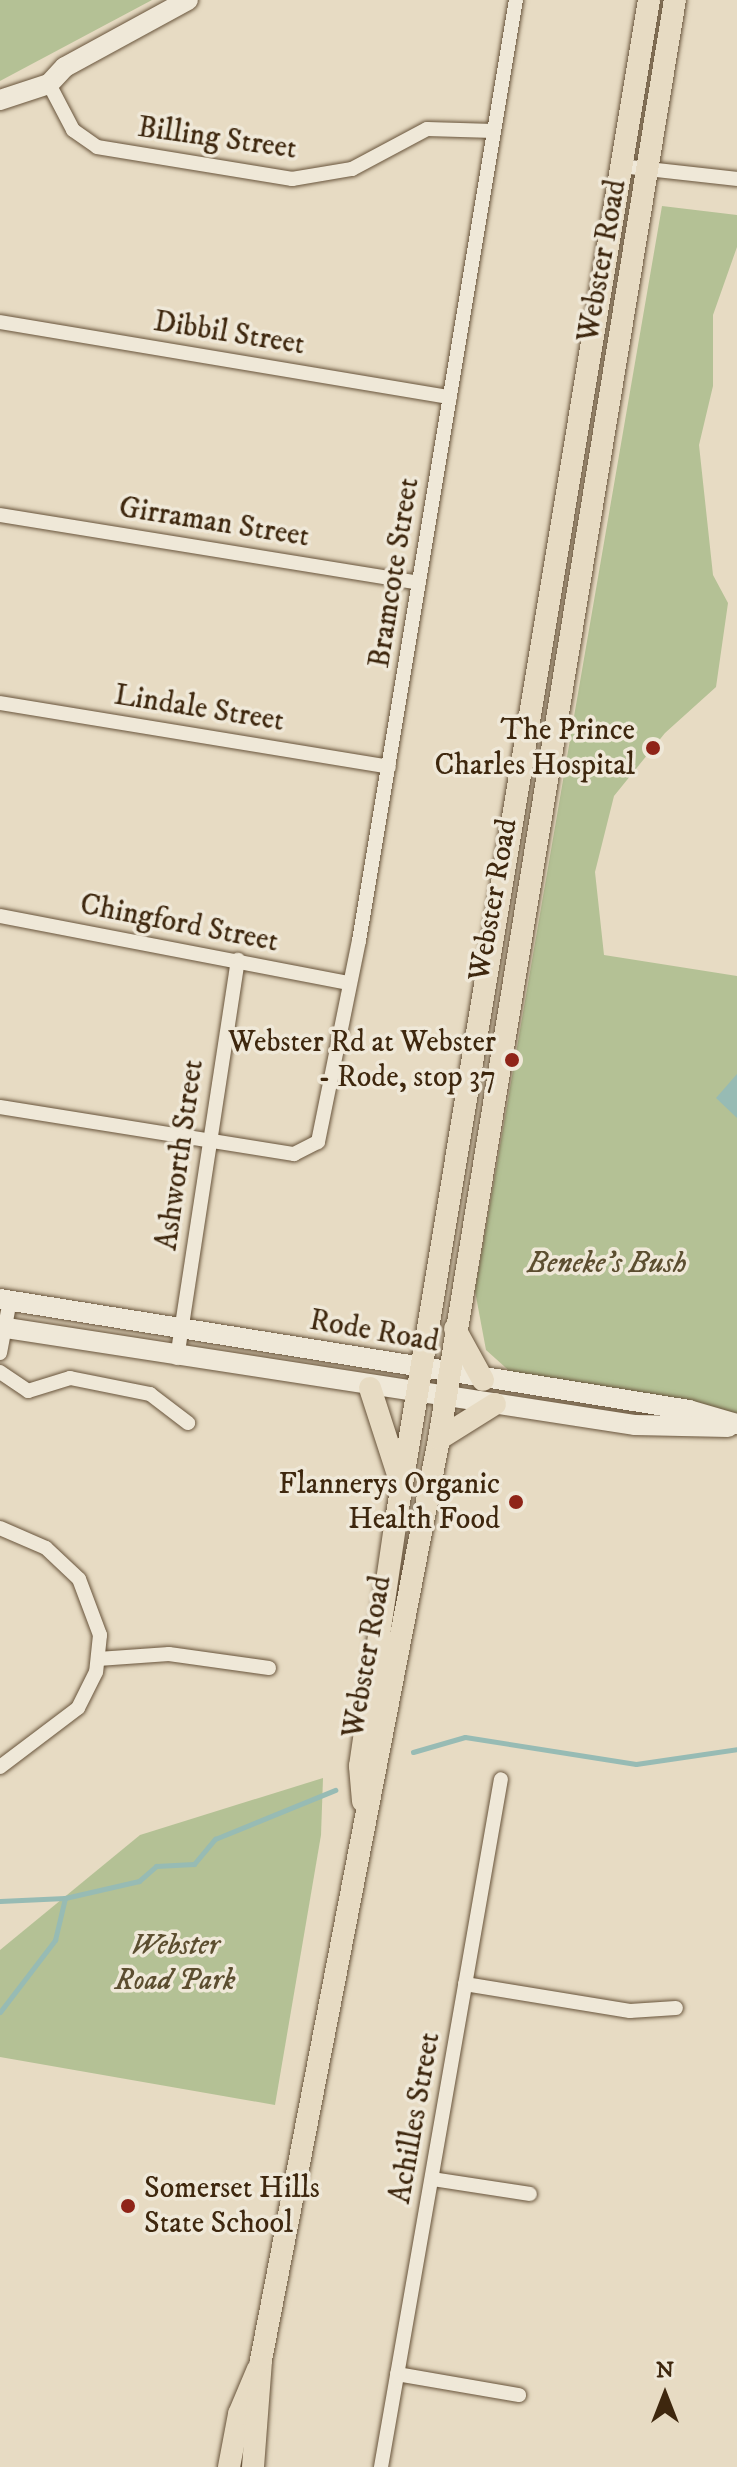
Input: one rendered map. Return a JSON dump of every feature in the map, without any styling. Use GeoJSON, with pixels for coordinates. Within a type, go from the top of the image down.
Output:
{"type":"FeatureCollection","features":[{"type":"Feature","properties":{"kind":"main road"},"geometry":{"type":"LineString","coordinates":[[0,100],[49,84],[65,67],[188,0]]}},
{"type":"Feature","properties":{"kind":"main road","name":"Webster Road"},"geometry":{"type":"LineString","coordinates":[[363,1807],[360,1766],[402,1488],[649,0]]}},
{"type":"Feature","properties":{"kind":"main road","name":"Webster Road"},"geometry":{"type":"LineString","coordinates":[[253,2467],[261,2360],[363,1807],[378,1767],[439,1439],[675,0]]}},
{"type":"Feature","properties":{"kind":"main road","name":"Rode Road"},"geometry":{"type":"LineString","coordinates":[[5,1300],[423,1371],[446,1386],[495,1404],[635,1425],[737,1425]]}},
{"type":"Feature","properties":{"kind":"main road","name":"Rode Road"},"geometry":{"type":"LineString","coordinates":[[3,1327],[370,1388],[419,1394],[483,1380],[737,1425]]}},
{"type":"Feature","properties":{"kind":"main road"},"geometry":{"type":"LineString","coordinates":[[455,1329],[483,1380]]}},
{"type":"Feature","properties":{"kind":"main road"},"geometry":{"type":"LineString","coordinates":[[370,1388],[402,1488]]}},
{"type":"Feature","properties":{"kind":"main road"},"geometry":{"type":"LineString","coordinates":[[439,1439],[495,1404]]}},
{"type":"Feature","properties":{"kind":"main road","name":"Webster Road"},"geometry":{"type":"LineString","coordinates":[[229,2467],[239,2414],[261,2360]]}},
{"type":"Feature","properties":{"kind":"street","name":"Bramcote Street"},"geometry":{"type":"LineString","coordinates":[[209,1142],[312,1151],[349,983],[389,767],[516,0]]}},
{"type":"Feature","properties":{"kind":"street","name":"Billing Street"},"geometry":{"type":"LineString","coordinates":[[49,84],[73,130],[97,147],[292,179],[352,169],[427,129],[494,131]]}},
{"type":"Feature","properties":{"kind":"street"},"geometry":{"type":"LineString","coordinates":[[621,166],[737,179]]}},
{"type":"Feature","properties":{"kind":"street","name":"Dibbil Street"},"geometry":{"type":"LineString","coordinates":[[0,322],[450,397]]}},
{"type":"Feature","properties":{"kind":"street","name":"Girraman Street"},"geometry":{"type":"LineString","coordinates":[[0,515],[419,583]]}},
{"type":"Feature","properties":{"kind":"street","name":"Lindale Street"},"geometry":{"type":"LineString","coordinates":[[0,703],[389,767]]}},
{"type":"Feature","properties":{"kind":"street","name":"Chingford Street"},"geometry":{"type":"LineString","coordinates":[[0,916],[349,983]]}},
{"type":"Feature","properties":{"kind":"street","name":"Ashworth Street"},"geometry":{"type":"LineString","coordinates":[[177,1358],[238,960]]}},
{"type":"Feature","properties":{"kind":"street"},"geometry":{"type":"LineString","coordinates":[[0,1107],[209,1142]]}},
{"type":"Feature","properties":{"kind":"street"},"geometry":{"type":"LineString","coordinates":[[0,1353],[5,1300]]}},
{"type":"Feature","properties":{"kind":"street"},"geometry":{"type":"LineString","coordinates":[[0,1372],[28,1391],[70,1378],[150,1394],[188,1423]]}},
{"type":"Feature","properties":{"kind":"street"},"geometry":{"type":"LineString","coordinates":[[0,1528],[46,1548],[79,1579],[99,1625],[98,1659],[72,1715],[0,1767]]}},
{"type":"Feature","properties":{"kind":"street"},"geometry":{"type":"LineString","coordinates":[[98,1659],[169,1654],[269,1668]]}},
{"type":"Feature","properties":{"kind":"street","name":"Achilles Street"},"geometry":{"type":"LineString","coordinates":[[381,2467],[501,1779]]}},
{"type":"Feature","properties":{"kind":"street"},"geometry":{"type":"LineString","coordinates":[[465,1984],[630,2011],[676,2008]]}},
{"type":"Feature","properties":{"kind":"street"},"geometry":{"type":"LineString","coordinates":[[432,2179],[530,2194]]}},
{"type":"Feature","properties":{"kind":"street"},"geometry":{"type":"LineString","coordinates":[[397,2374],[519,2395]]}},
{"type":"Feature","properties":{"kind":"green space"},"geometry":{"type":"Polygon","coordinates":[[[0,0],[152,0],[0,81],[0,0]]]}},
{"type":"Feature","properties":{"kind":"green space","name":"Beneke's Bush"},"geometry":{"type":"Polygon","coordinates":[[[662,206],[737,215],[737,247],[713,315],[713,386],[699,445],[713,575],[728,603],[716,687],[665,733],[614,796],[595,872],[604,955],[737,976],[737,1413],[514,1375],[486,1350],[475,1291],[662,206]]]}},
{"type":"Feature","properties":{"kind":"green space","name":"Webster Road Park"},"geometry":{"type":"Polygon","coordinates":[[[323,1778],[321,1835],[275,2105],[0,2057],[0,1950],[140,1835],[323,1778]]]}},
{"type":"Feature","properties":{"kind":"water"},"geometry":{"type":"Polygon","coordinates":[[[737,1074],[737,1118],[716,1098],[737,1074]]]}},
{"type":"Feature","properties":{"kind":"waterway"},"geometry":{"type":"LineString","coordinates":[[413,1752],[465,1737],[636,1764],[737,1749]]}},
{"type":"Feature","properties":{"kind":"waterway"},"geometry":{"type":"LineString","coordinates":[[0,2012],[55,1940],[65,1898],[139,1881],[156,1866],[194,1864],[215,1839],[335,1790]]}},
{"type":"Feature","properties":{"kind":"waterway"},"geometry":{"type":"LineString","coordinates":[[0,1901],[65,1898]]}},
{"type":"Feature","properties":{"kind":"place","name":"The Prince Charles Hospital"},"geometry":{"type":"Point","coordinates":[653,748]}},
{"type":"Feature","properties":{"kind":"place","name":"Webster Rd at Webster - Rode, stop 37"},"geometry":{"type":"Point","coordinates":[512,1060]}},
{"type":"Feature","properties":{"kind":"place","name":"Flannerys Organic Health Food"},"geometry":{"type":"Point","coordinates":[516,1502]}},
{"type":"Feature","properties":{"kind":"place","name":"Somerset Hills State School"},"geometry":{"type":"Point","coordinates":[128,2206]}}]}
